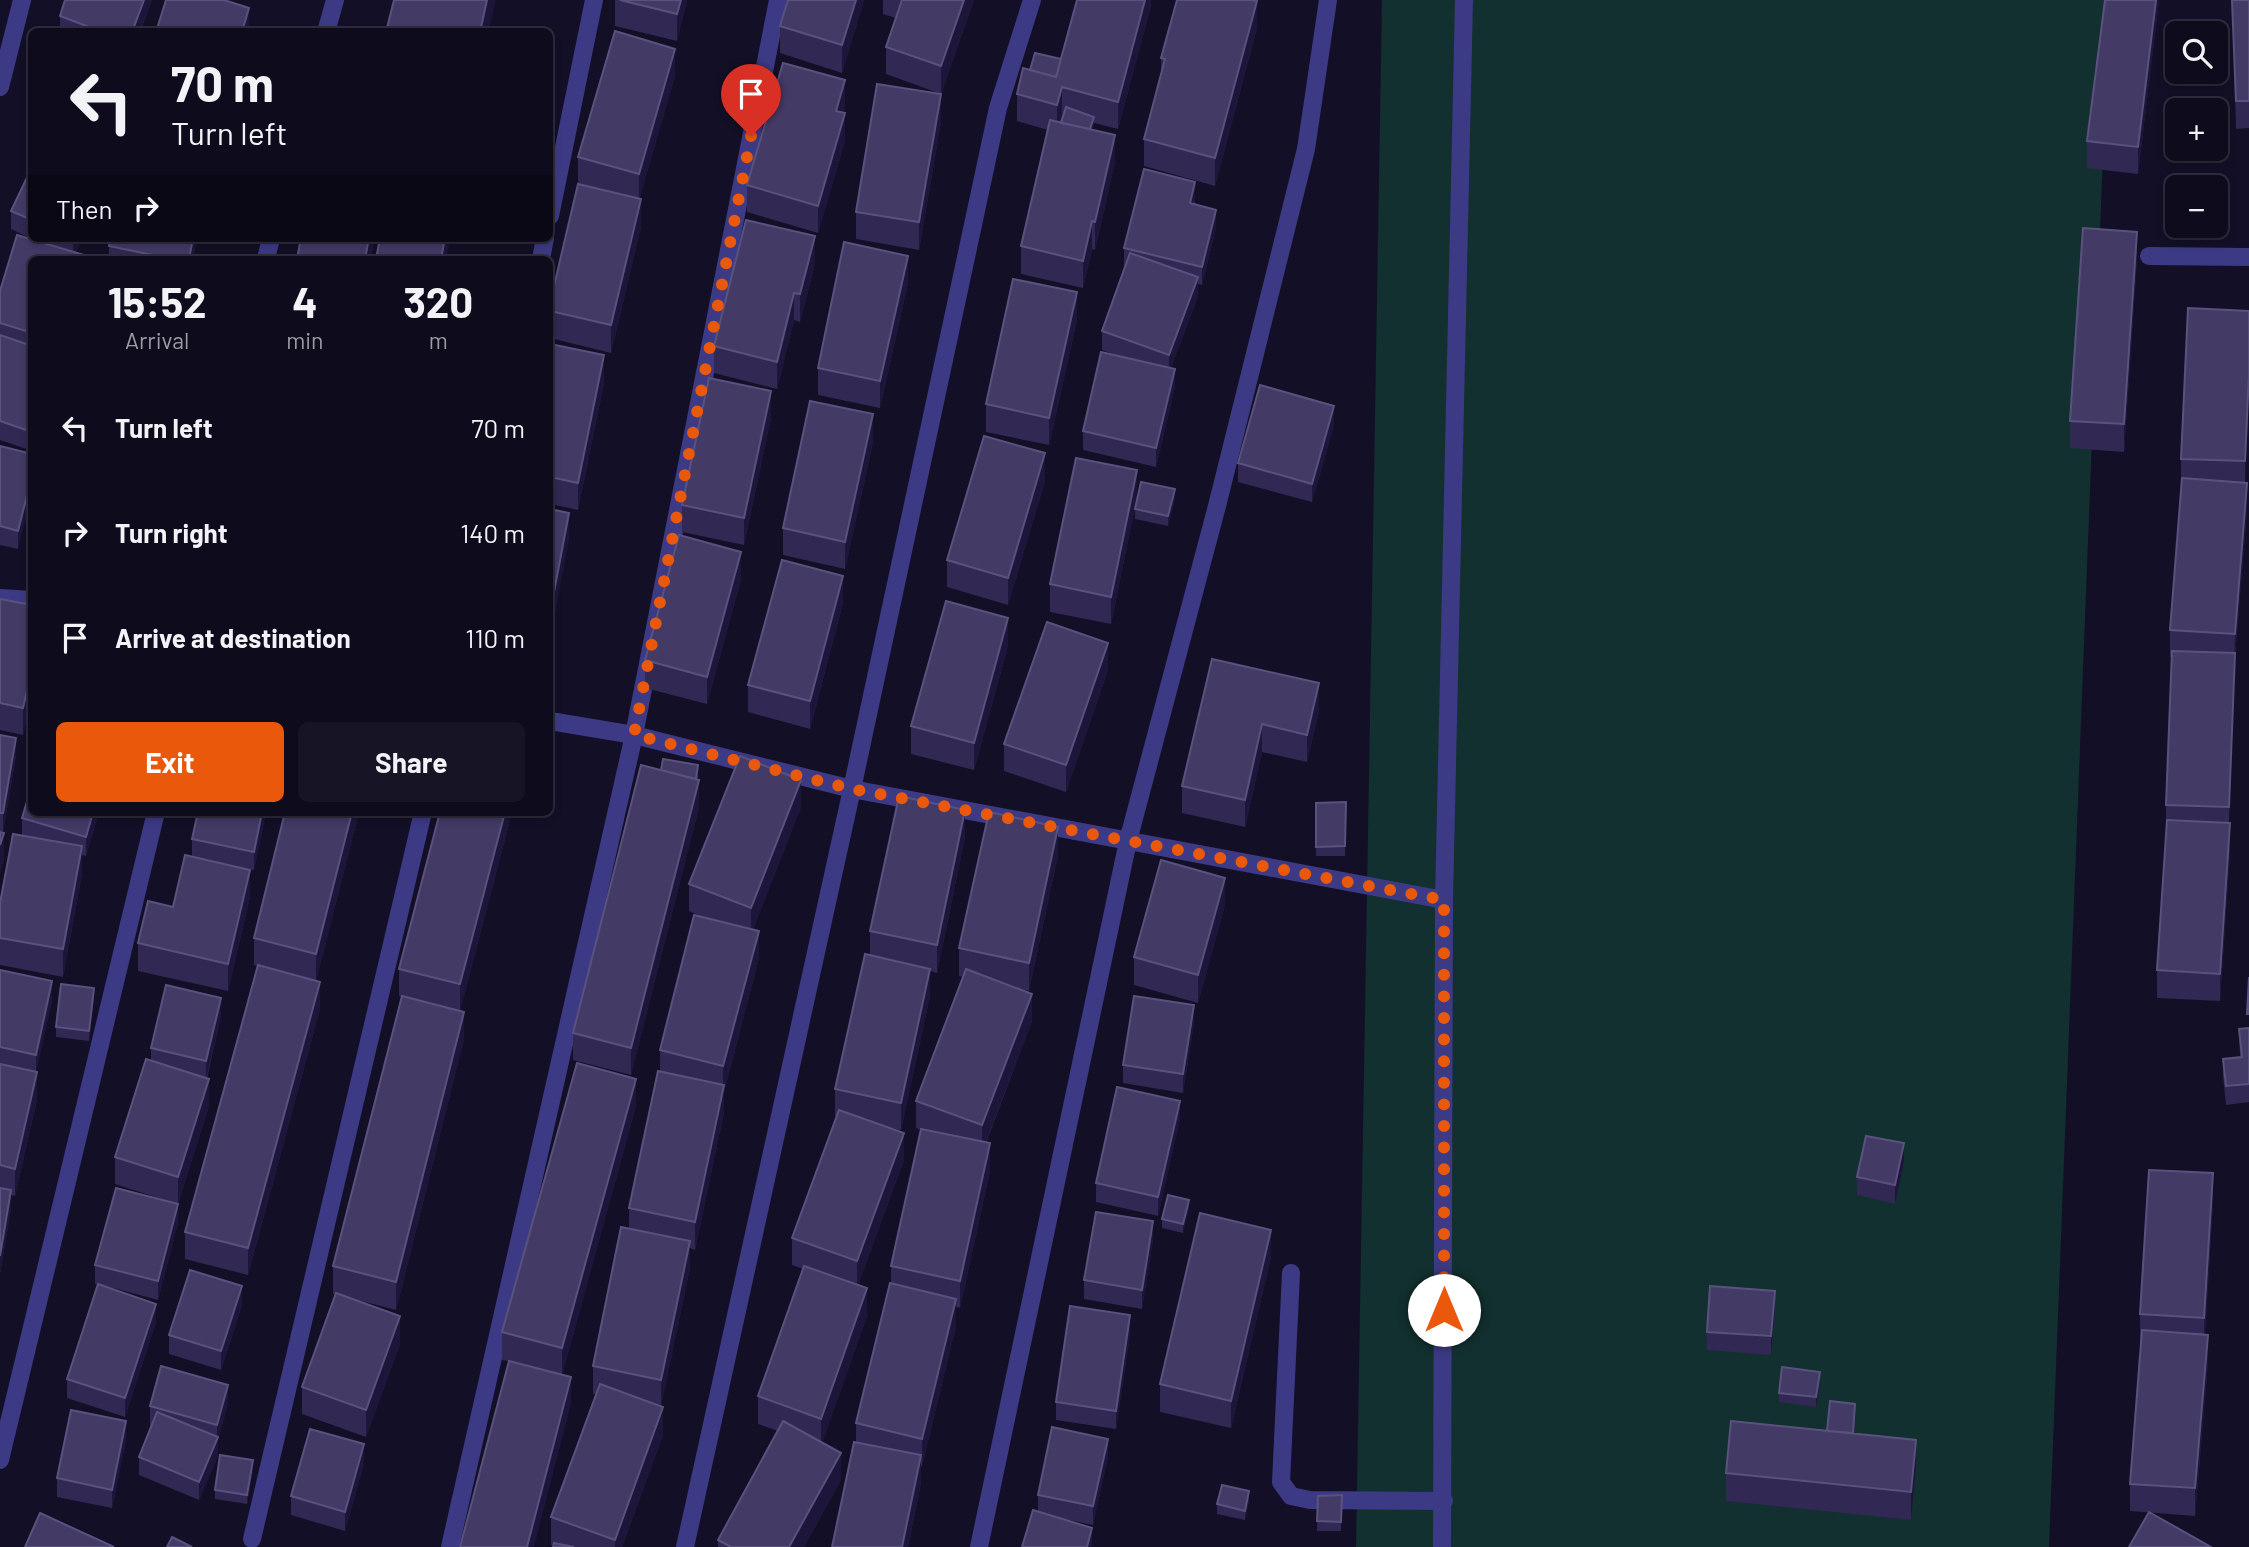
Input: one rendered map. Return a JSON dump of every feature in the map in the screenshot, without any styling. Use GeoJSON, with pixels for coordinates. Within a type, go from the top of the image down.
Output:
{"type":"FeatureCollection","features":[{"type":"Feature","properties":{"kind":"street"},"geometry":{"type":"LineString","coordinates":[[0,87],[22,0]]}},
{"type":"Feature","properties":{"kind":"street"},"geometry":{"type":"LineString","coordinates":[[328,28],[335,0]]}},
{"type":"Feature","properties":{"kind":"street"},"geometry":{"type":"LineString","coordinates":[[553,201],[594,0]]}},
{"type":"Feature","properties":{"kind":"street"},"geometry":{"type":"LineString","coordinates":[[450,1547],[634,735],[778,0]]}},
{"type":"Feature","properties":{"kind":"street"},"geometry":{"type":"LineString","coordinates":[[685,1547],[852,789],[998,107],[1032,0]]}},
{"type":"Feature","properties":{"kind":"street"},"geometry":{"type":"LineString","coordinates":[[979,1547],[1128,841],[1217,506],[1306,149],[1328,0]]}},
{"type":"Feature","properties":{"kind":"street"},"geometry":{"type":"LineString","coordinates":[[1442,1547],[1444,900],[1464,0]]}},
{"type":"Feature","properties":{"kind":"street"},"geometry":{"type":"LineString","coordinates":[[2149,256],[2249,257]]}},
{"type":"Feature","properties":{"kind":"street"},"geometry":{"type":"LineString","coordinates":[[0,598],[28,600]]}},
{"type":"Feature","properties":{"kind":"street"},"geometry":{"type":"LineString","coordinates":[[553,722],[634,735],[852,789],[1444,900]]}},
{"type":"Feature","properties":{"kind":"street"},"geometry":{"type":"LineString","coordinates":[[0,1460],[155,816]]}},
{"type":"Feature","properties":{"kind":"street"},"geometry":{"type":"LineString","coordinates":[[252,1539],[422,816]]}},
{"type":"Feature","properties":{"kind":"street"},"geometry":{"type":"LineString","coordinates":[[1291,1273],[1281,1482],[1292,1496],[1310,1500],[1444,1502]]}},
{"type":"Feature","properties":{"kind":"green space"},"geometry":{"type":"Polygon","coordinates":[[[1382,0],[2109,0],[2049,1547],[1356,1547],[1382,0]]]}},
{"type":"Feature","properties":{"kind":"building"},"geometry":{"type":"Polygon","coordinates":[[[65,0],[144,0],[134,28],[92,28],[60,16],[65,0]]]}},
{"type":"Feature","properties":{"kind":"building"},"geometry":{"type":"Polygon","coordinates":[[[166,0],[224,0],[249,8],[243,28],[157,28],[166,0]]]}},
{"type":"Feature","properties":{"kind":"building"},"geometry":{"type":"Polygon","coordinates":[[[394,0],[487,0],[481,28],[387,28],[394,0]]]}},
{"type":"Feature","properties":{"kind":"building"},"geometry":{"type":"Polygon","coordinates":[[[620,0],[681,0],[677,14],[620,0]]]}},
{"type":"Feature","properties":{"kind":"building"},"geometry":{"type":"Polygon","coordinates":[[[788,0],[856,0],[842,45],[780,26],[788,0]]]}},
{"type":"Feature","properties":{"kind":"building"},"geometry":{"type":"Polygon","coordinates":[[[902,0],[964,0],[941,66],[886,47],[902,0]]]}},
{"type":"Feature","properties":{"kind":"building"},"geometry":{"type":"Polygon","coordinates":[[[1077,0],[1145,0],[1118,102],[1062,87],[1057,105],[1017,94],[1023,68],[1056,77],[1077,0]]]}},
{"type":"Feature","properties":{"kind":"building"},"geometry":{"type":"Polygon","coordinates":[[[1177,0],[1257,1],[1215,158],[1144,139],[1165,59],[1161,58],[1177,0]]]}},
{"type":"Feature","properties":{"kind":"building"},"geometry":{"type":"Polygon","coordinates":[[[2105,0],[2156,0],[2138,147],[2087,141],[2105,0]]]}},
{"type":"Feature","properties":{"kind":"building"},"geometry":{"type":"Polygon","coordinates":[[[2232,0],[2249,0],[2249,101],[2236,101],[2232,0]]]}},
{"type":"Feature","properties":{"kind":"building"},"geometry":{"type":"Polygon","coordinates":[[[615,31],[675,49],[639,174],[578,157],[615,31]]]}},
{"type":"Feature","properties":{"kind":"building"},"geometry":{"type":"Polygon","coordinates":[[[1035,53],[1061,59],[1056,77],[1030,70],[1035,53]]]}},
{"type":"Feature","properties":{"kind":"building"},"geometry":{"type":"Polygon","coordinates":[[[783,63],[845,80],[836,111],[845,113],[818,206],[747,185],[783,63]]]}},
{"type":"Feature","properties":{"kind":"building"},"geometry":{"type":"Polygon","coordinates":[[[877,84],[941,94],[919,222],[856,212],[877,84]]]}},
{"type":"Feature","properties":{"kind":"building"},"geometry":{"type":"Polygon","coordinates":[[[1066,107],[1094,117],[1090,129],[1061,123],[1066,107]]]}},
{"type":"Feature","properties":{"kind":"building"},"geometry":{"type":"Polygon","coordinates":[[[1050,120],[1115,135],[1083,261],[1021,246],[1050,120]]]}},
{"type":"Feature","properties":{"kind":"building"},"geometry":{"type":"Polygon","coordinates":[[[1144,169],[1195,182],[1190,203],[1216,210],[1202,267],[1124,248],[1144,169]]]}},
{"type":"Feature","properties":{"kind":"building"},"geometry":{"type":"Polygon","coordinates":[[[28,175],[28,218],[11,211],[28,175]]]}},
{"type":"Feature","properties":{"kind":"building"},"geometry":{"type":"Polygon","coordinates":[[[578,184],[641,199],[611,325],[553,312],[553,290],[578,184]]]}},
{"type":"Feature","properties":{"kind":"building"},"geometry":{"type":"Polygon","coordinates":[[[746,220],[815,236],[800,294],[794,293],[777,362],[714,346],[746,220]]]}},
{"type":"Feature","properties":{"kind":"building"},"geometry":{"type":"Polygon","coordinates":[[[2083,228],[2137,232],[2124,424],[2070,421],[2083,228]]]}},
{"type":"Feature","properties":{"kind":"building"},"geometry":{"type":"Polygon","coordinates":[[[17,235],[28,238],[28,242],[40,242],[87,256],[28,256],[28,332],[0,323],[0,291],[17,235]]]}},
{"type":"Feature","properties":{"kind":"building"},"geometry":{"type":"Polygon","coordinates":[[[110,242],[192,242],[190,256],[157,256],[109,246],[110,242]]]}},
{"type":"Feature","properties":{"kind":"building"},"geometry":{"type":"Polygon","coordinates":[[[300,242],[368,242],[366,256],[298,256],[300,242]]]}},
{"type":"Feature","properties":{"kind":"building"},"geometry":{"type":"Polygon","coordinates":[[[379,242],[444,242],[442,256],[377,256],[379,242]]]}},
{"type":"Feature","properties":{"kind":"building"},"geometry":{"type":"Polygon","coordinates":[[[844,242],[908,256],[880,381],[818,368],[844,242]]]}},
{"type":"Feature","properties":{"kind":"building"},"geometry":{"type":"Polygon","coordinates":[[[1130,253],[1198,277],[1169,355],[1102,331],[1130,253]]]}},
{"type":"Feature","properties":{"kind":"building"},"geometry":{"type":"Polygon","coordinates":[[[1013,279],[1077,292],[1049,418],[986,404],[1013,279]]]}},
{"type":"Feature","properties":{"kind":"building"},"geometry":{"type":"Polygon","coordinates":[[[2188,308],[2249,311],[2245,461],[2181,459],[2188,308]]]}},
{"type":"Feature","properties":{"kind":"building"},"geometry":{"type":"Polygon","coordinates":[[[0,335],[28,345],[28,431],[0,421],[0,335]]]}},
{"type":"Feature","properties":{"kind":"building"},"geometry":{"type":"Polygon","coordinates":[[[553,345],[604,355],[578,483],[553,478],[553,345]]]}},
{"type":"Feature","properties":{"kind":"building"},"geometry":{"type":"Polygon","coordinates":[[[1101,352],[1175,369],[1156,448],[1083,431],[1101,352]]]}},
{"type":"Feature","properties":{"kind":"building"},"geometry":{"type":"Polygon","coordinates":[[[709,378],[771,391],[744,518],[682,505],[709,378]]]}},
{"type":"Feature","properties":{"kind":"building"},"geometry":{"type":"Polygon","coordinates":[[[1260,385],[1334,406],[1312,484],[1238,463],[1260,385]]]}},
{"type":"Feature","properties":{"kind":"building"},"geometry":{"type":"Polygon","coordinates":[[[810,401],[873,414],[845,542],[783,528],[810,401]]]}},
{"type":"Feature","properties":{"kind":"building"},"geometry":{"type":"Polygon","coordinates":[[[984,436],[1045,453],[1008,578],[947,560],[984,436]]]}},
{"type":"Feature","properties":{"kind":"building"},"geometry":{"type":"Polygon","coordinates":[[[0,446],[28,453],[28,492],[18,531],[0,526],[0,446]]]}},
{"type":"Feature","properties":{"kind":"building"},"geometry":{"type":"Polygon","coordinates":[[[1076,458],[1137,470],[1111,597],[1050,584],[1076,458]]]}},
{"type":"Feature","properties":{"kind":"building"},"geometry":{"type":"Polygon","coordinates":[[[2182,478],[2247,483],[2235,634],[2170,630],[2182,478]]]}},
{"type":"Feature","properties":{"kind":"building"},"geometry":{"type":"Polygon","coordinates":[[[1141,482],[1175,489],[1168,516],[1135,509],[1141,482]]]}},
{"type":"Feature","properties":{"kind":"building"},"geometry":{"type":"Polygon","coordinates":[[[553,510],[569,513],[553,597],[553,510]]]}},
{"type":"Feature","properties":{"kind":"building"},"geometry":{"type":"Polygon","coordinates":[[[679,535],[741,552],[707,677],[645,660],[679,535]]]}},
{"type":"Feature","properties":{"kind":"building"},"geometry":{"type":"Polygon","coordinates":[[[782,560],[843,576],[810,701],[748,685],[782,560]]]}},
{"type":"Feature","properties":{"kind":"building"},"geometry":{"type":"Polygon","coordinates":[[[0,599],[28,604],[28,686],[23,708],[0,703],[0,599]]]}},
{"type":"Feature","properties":{"kind":"building"},"geometry":{"type":"Polygon","coordinates":[[[946,601],[1008,618],[974,743],[911,726],[946,601]]]}},
{"type":"Feature","properties":{"kind":"building"},"geometry":{"type":"Polygon","coordinates":[[[1047,622],[1108,643],[1066,765],[1004,744],[1047,622]]]}},
{"type":"Feature","properties":{"kind":"building"},"geometry":{"type":"Polygon","coordinates":[[[2172,651],[2235,653],[2229,807],[2166,805],[2172,651]]]}},
{"type":"Feature","properties":{"kind":"building"},"geometry":{"type":"Polygon","coordinates":[[[1212,659],[1319,683],[1307,735],[1262,724],[1245,800],[1182,786],[1212,659]]]}},
{"type":"Feature","properties":{"kind":"building"},"geometry":{"type":"Polygon","coordinates":[[[0,735],[16,738],[3,813],[0,813],[0,735]]]}},
{"type":"Feature","properties":{"kind":"building"},"geometry":{"type":"Polygon","coordinates":[[[740,756],[801,780],[751,908],[689,884],[740,756]]]}},
{"type":"Feature","properties":{"kind":"building"},"geometry":{"type":"Polygon","coordinates":[[[663,759],[698,765],[696,779],[661,770],[663,759]]]}},
{"type":"Feature","properties":{"kind":"building"},"geometry":{"type":"Polygon","coordinates":[[[641,765],[699,780],[631,1048],[573,1033],[641,765]]]}},
{"type":"Feature","properties":{"kind":"building"},"geometry":{"type":"Polygon","coordinates":[[[899,796],[965,810],[937,945],[870,931],[899,796]]]}},
{"type":"Feature","properties":{"kind":"building"},"geometry":{"type":"Polygon","coordinates":[[[28,798],[28,816],[92,816],[86,837],[22,818],[28,798]]]}},
{"type":"Feature","properties":{"kind":"building"},"geometry":{"type":"Polygon","coordinates":[[[1346,802],[1345,846],[1316,847],[1316,803],[1346,802]]]}},
{"type":"Feature","properties":{"kind":"building"},"geometry":{"type":"Polygon","coordinates":[[[989,812],[1058,827],[1029,963],[959,948],[989,812]]]}},
{"type":"Feature","properties":{"kind":"building"},"geometry":{"type":"Polygon","coordinates":[[[197,816],[261,816],[254,852],[192,839],[197,816]]]}},
{"type":"Feature","properties":{"kind":"building"},"geometry":{"type":"Polygon","coordinates":[[[284,816],[351,816],[316,954],[254,938],[284,816]]]}},
{"type":"Feature","properties":{"kind":"building"},"geometry":{"type":"Polygon","coordinates":[[[439,816],[504,816],[460,984],[399,969],[439,816]]]}},
{"type":"Feature","properties":{"kind":"building"},"geometry":{"type":"Polygon","coordinates":[[[2167,820],[2230,823],[2220,974],[2157,970],[2167,820]]]}},
{"type":"Feature","properties":{"kind":"building"},"geometry":{"type":"Polygon","coordinates":[[[13,834],[82,846],[63,949],[0,938],[0,903],[13,834]]]}},
{"type":"Feature","properties":{"kind":"building"},"geometry":{"type":"Polygon","coordinates":[[[185,855],[250,870],[228,964],[138,943],[148,901],[173,907],[185,855]]]}},
{"type":"Feature","properties":{"kind":"building"},"geometry":{"type":"Polygon","coordinates":[[[1161,860],[1225,878],[1198,975],[1134,957],[1161,860]]]}},
{"type":"Feature","properties":{"kind":"building"},"geometry":{"type":"Polygon","coordinates":[[[694,915],[759,931],[723,1066],[660,1050],[694,915]]]}},
{"type":"Feature","properties":{"kind":"building"},"geometry":{"type":"Polygon","coordinates":[[[865,954],[930,969],[901,1103],[835,1089],[865,954]]]}},
{"type":"Feature","properties":{"kind":"building"},"geometry":{"type":"Polygon","coordinates":[[[258,965],[320,982],[248,1248],[185,1232],[258,965]]]}},
{"type":"Feature","properties":{"kind":"building"},"geometry":{"type":"Polygon","coordinates":[[[966,969],[1032,994],[982,1125],[916,1101],[966,969]]]}},
{"type":"Feature","properties":{"kind":"building"},"geometry":{"type":"Polygon","coordinates":[[[0,970],[52,981],[36,1055],[0,1047],[0,970]]]}},
{"type":"Feature","properties":{"kind":"building"},"geometry":{"type":"Polygon","coordinates":[[[2249,977],[2249,1014],[2247,1014],[2249,977]]]}},
{"type":"Feature","properties":{"kind":"building"},"geometry":{"type":"Polygon","coordinates":[[[61,984],[94,988],[89,1031],[56,1027],[61,984]]]}},
{"type":"Feature","properties":{"kind":"building"},"geometry":{"type":"Polygon","coordinates":[[[166,985],[221,998],[206,1061],[151,1048],[166,985]]]}},
{"type":"Feature","properties":{"kind":"building"},"geometry":{"type":"Polygon","coordinates":[[[402,996],[464,1012],[396,1282],[333,1266],[402,996]]]}},
{"type":"Feature","properties":{"kind":"building"},"geometry":{"type":"Polygon","coordinates":[[[1134,996],[1194,1005],[1183,1074],[1123,1065],[1134,996]]]}},
{"type":"Feature","properties":{"kind":"building"},"geometry":{"type":"Polygon","coordinates":[[[2249,1028],[2249,1084],[2226,1086],[2223,1059],[2242,1057],[2239,1029],[2249,1028]]]}},
{"type":"Feature","properties":{"kind":"building"},"geometry":{"type":"Polygon","coordinates":[[[146,1059],[209,1079],[178,1177],[115,1157],[146,1059]]]}},
{"type":"Feature","properties":{"kind":"building"},"geometry":{"type":"Polygon","coordinates":[[[577,1063],[636,1079],[562,1348],[502,1332],[577,1063]]]}},
{"type":"Feature","properties":{"kind":"building"},"geometry":{"type":"Polygon","coordinates":[[[0,1064],[37,1072],[15,1169],[0,1165],[0,1064]]]}},
{"type":"Feature","properties":{"kind":"building"},"geometry":{"type":"Polygon","coordinates":[[[658,1071],[724,1085],[695,1222],[629,1208],[658,1071]]]}},
{"type":"Feature","properties":{"kind":"building"},"geometry":{"type":"Polygon","coordinates":[[[1117,1087],[1180,1101],[1158,1197],[1096,1183],[1117,1087]]]}},
{"type":"Feature","properties":{"kind":"building"},"geometry":{"type":"Polygon","coordinates":[[[839,1110],[904,1133],[857,1261],[792,1238],[839,1110]]]}},
{"type":"Feature","properties":{"kind":"building"},"geometry":{"type":"Polygon","coordinates":[[[921,1129],[990,1143],[960,1281],[891,1266],[921,1129]]]}},
{"type":"Feature","properties":{"kind":"building"},"geometry":{"type":"Polygon","coordinates":[[[1866,1136],[1904,1143],[1895,1185],[1857,1177],[1866,1136]]]}},
{"type":"Feature","properties":{"kind":"building"},"geometry":{"type":"Polygon","coordinates":[[[2149,1170],[2213,1173],[2204,1318],[2140,1314],[2149,1170]]]}},
{"type":"Feature","properties":{"kind":"building"},"geometry":{"type":"Polygon","coordinates":[[[0,1188],[11,1190],[0,1256],[0,1188]]]}},
{"type":"Feature","properties":{"kind":"building"},"geometry":{"type":"Polygon","coordinates":[[[116,1188],[178,1204],[158,1281],[95,1265],[116,1188]]]}},
{"type":"Feature","properties":{"kind":"building"},"geometry":{"type":"Polygon","coordinates":[[[1168,1195],[1189,1200],[1183,1224],[1162,1219],[1168,1195]]]}},
{"type":"Feature","properties":{"kind":"building"},"geometry":{"type":"Polygon","coordinates":[[[1096,1212],[1153,1221],[1142,1290],[1084,1280],[1096,1212]]]}},
{"type":"Feature","properties":{"kind":"building"},"geometry":{"type":"Polygon","coordinates":[[[1200,1213],[1271,1230],[1231,1401],[1160,1384],[1200,1213]]]}},
{"type":"Feature","properties":{"kind":"building"},"geometry":{"type":"Polygon","coordinates":[[[621,1227],[690,1241],[661,1380],[593,1366],[621,1227]]]}},
{"type":"Feature","properties":{"kind":"building"},"geometry":{"type":"Polygon","coordinates":[[[804,1266],[867,1288],[821,1419],[758,1396],[804,1266]]]}},
{"type":"Feature","properties":{"kind":"building"},"geometry":{"type":"Polygon","coordinates":[[[190,1270],[242,1286],[221,1351],[169,1335],[190,1270]]]}},
{"type":"Feature","properties":{"kind":"building"},"geometry":{"type":"Polygon","coordinates":[[[890,1283],[956,1299],[922,1439],[856,1423],[890,1283]]]}},
{"type":"Feature","properties":{"kind":"building"},"geometry":{"type":"Polygon","coordinates":[[[98,1284],[156,1304],[125,1398],[67,1379],[98,1284]]]}},
{"type":"Feature","properties":{"kind":"building"},"geometry":{"type":"Polygon","coordinates":[[[1710,1286],[1775,1291],[1771,1336],[1707,1332],[1710,1286]]]}},
{"type":"Feature","properties":{"kind":"building"},"geometry":{"type":"Polygon","coordinates":[[[336,1293],[400,1316],[366,1410],[302,1387],[336,1293]]]}},
{"type":"Feature","properties":{"kind":"building"},"geometry":{"type":"Polygon","coordinates":[[[1070,1306],[1130,1315],[1116,1411],[1056,1402],[1070,1306]]]}},
{"type":"Feature","properties":{"kind":"building"},"geometry":{"type":"Polygon","coordinates":[[[2142,1330],[2208,1335],[2195,1488],[2130,1484],[2142,1330]]]}},
{"type":"Feature","properties":{"kind":"building"},"geometry":{"type":"Polygon","coordinates":[[[509,1361],[571,1377],[527,1547],[460,1547],[509,1361]]]}},
{"type":"Feature","properties":{"kind":"building"},"geometry":{"type":"Polygon","coordinates":[[[161,1366],[228,1385],[217,1425],[150,1406],[161,1366]]]}},
{"type":"Feature","properties":{"kind":"building"},"geometry":{"type":"Polygon","coordinates":[[[1782,1367],[1820,1372],[1816,1397],[1779,1393],[1782,1367]]]}},
{"type":"Feature","properties":{"kind":"building"},"geometry":{"type":"Polygon","coordinates":[[[600,1384],[663,1407],[615,1540],[551,1517],[600,1384]]]}},
{"type":"Feature","properties":{"kind":"building"},"geometry":{"type":"Polygon","coordinates":[[[1830,1401],[1855,1404],[1853,1433],[1827,1431],[1830,1401]]]}},
{"type":"Feature","properties":{"kind":"building"},"geometry":{"type":"Polygon","coordinates":[[[71,1410],[126,1421],[112,1490],[57,1478],[71,1410]]]}},
{"type":"Feature","properties":{"kind":"building"},"geometry":{"type":"Polygon","coordinates":[[[157,1412],[218,1437],[199,1482],[139,1457],[157,1412]]]}},
{"type":"Feature","properties":{"kind":"building"},"geometry":{"type":"Polygon","coordinates":[[[783,1421],[841,1453],[789,1547],[731,1547],[718,1540],[783,1421]]]}},
{"type":"Feature","properties":{"kind":"building"},"geometry":{"type":"Polygon","coordinates":[[[1731,1421],[1916,1440],[1911,1492],[1726,1473],[1731,1421]]]}},
{"type":"Feature","properties":{"kind":"building"},"geometry":{"type":"Polygon","coordinates":[[[1052,1427],[1108,1439],[1093,1506],[1038,1495],[1052,1427]]]}},
{"type":"Feature","properties":{"kind":"building"},"geometry":{"type":"Polygon","coordinates":[[[310,1429],[364,1444],[345,1512],[291,1496],[310,1429]]]}},
{"type":"Feature","properties":{"kind":"building"},"geometry":{"type":"Polygon","coordinates":[[[854,1442],[921,1455],[902,1547],[832,1547],[854,1442]]]}},
{"type":"Feature","properties":{"kind":"building"},"geometry":{"type":"Polygon","coordinates":[[[220,1455],[253,1460],[247,1495],[215,1490],[220,1455]]]}},
{"type":"Feature","properties":{"kind":"building"},"geometry":{"type":"Polygon","coordinates":[[[1222,1485],[1249,1491],[1245,1511],[1217,1504],[1222,1485]]]}},
{"type":"Feature","properties":{"kind":"building"},"geometry":{"type":"Polygon","coordinates":[[[1342,1495],[1341,1522],[1317,1521],[1318,1496],[1342,1495]]]}},
{"type":"Feature","properties":{"kind":"building"},"geometry":{"type":"Polygon","coordinates":[[[1033,1510],[1092,1528],[1087,1547],[1022,1547],[1033,1510]]]}},
{"type":"Feature","properties":{"kind":"building"},"geometry":{"type":"Polygon","coordinates":[[[2149,1512],[2211,1547],[2129,1547],[2149,1512]]]}},
{"type":"Feature","properties":{"kind":"building"},"geometry":{"type":"Polygon","coordinates":[[[40,1513],[114,1547],[25,1547],[40,1513]]]}},
{"type":"Feature","properties":{"kind":"building"},"geometry":{"type":"Polygon","coordinates":[[[172,1537],[192,1547],[167,1547],[172,1537]]]}},
{"type":"Feature","properties":{"kind":"building"},"geometry":{"type":"Polygon","coordinates":[[[554,1543],[574,1547],[553,1547],[554,1543]]]}},
{"type":"Feature","properties":{"kind":"route"},"geometry":{"type":"LineString","coordinates":[[751,136],[634,735],[852,789],[1444,900],[1444,1310]]}}]}
